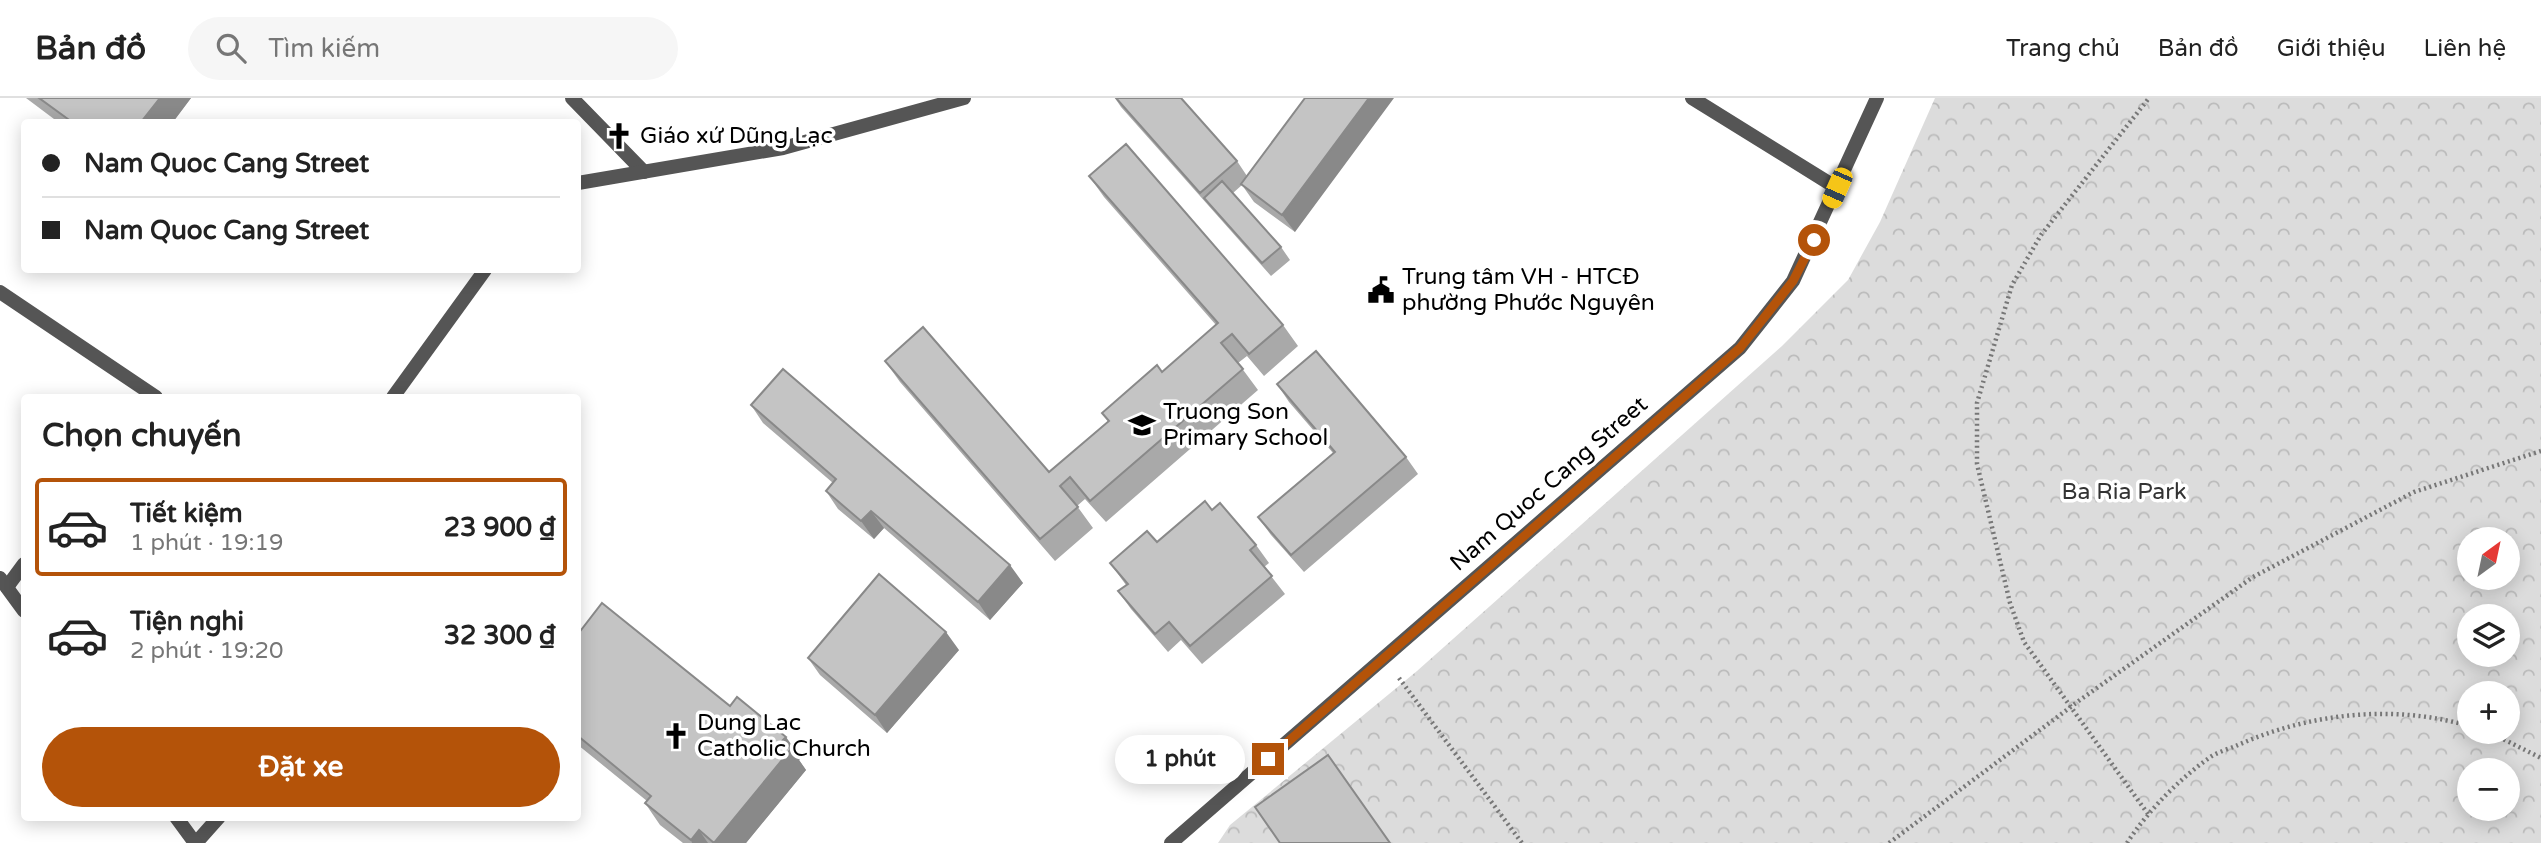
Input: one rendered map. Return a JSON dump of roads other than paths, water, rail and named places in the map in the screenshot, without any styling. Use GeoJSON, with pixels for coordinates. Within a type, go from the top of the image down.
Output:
{"type":"FeatureCollection","features":[{"type":"Feature","properties":{"kind":"street"},"geometry":{"type":"LineString","coordinates":[[572,98],[643,172]]}},
{"type":"Feature","properties":{"kind":"street"},"geometry":{"type":"LineString","coordinates":[[581,182],[783,148],[964,98]]}},
{"type":"Feature","properties":{"kind":"street"},"geometry":{"type":"LineString","coordinates":[[1692,98],[1837,188]]}},
{"type":"Feature","properties":{"kind":"street","name":"Nam Quoc Cang Street"},"geometry":{"type":"LineString","coordinates":[[1171,843],[1740,348],[1793,281],[1877,98]]}},
{"type":"Feature","properties":{"kind":"street"},"geometry":{"type":"LineString","coordinates":[[395,394],[483,273]]}},
{"type":"Feature","properties":{"kind":"street"},"geometry":{"type":"LineString","coordinates":[[0,292],[150,394]]}},
{"type":"Feature","properties":{"kind":"street"},"geometry":{"type":"LineString","coordinates":[[21,567],[2,587],[21,608]]}},
{"type":"Feature","properties":{"kind":"street"},"geometry":{"type":"LineString","coordinates":[[179,821],[195,843],[215,821]]}},
{"type":"Feature","properties":{"kind":"place","name":"Giáo xứ Dũng Lạc"},"geometry":{"type":"Point","coordinates":[619,136]}},
{"type":"Feature","properties":{"kind":"place","name":"Trung tâm VH - HTCĐ phường Phước Nguyên"},"geometry":{"type":"Point","coordinates":[1381,290]}},
{"type":"Feature","properties":{"kind":"place","name":"Truong Son Primary School"},"geometry":{"type":"Point","coordinates":[1142,425]}},
{"type":"Feature","properties":{"kind":"place","name":"Dung Lac Catholic Church"},"geometry":{"type":"Point","coordinates":[676,736]}},
{"type":"Feature","properties":{"kind":"park label","name":"Ba Ria Park"},"geometry":{"type":"Point","coordinates":[2124,492]}}]}
